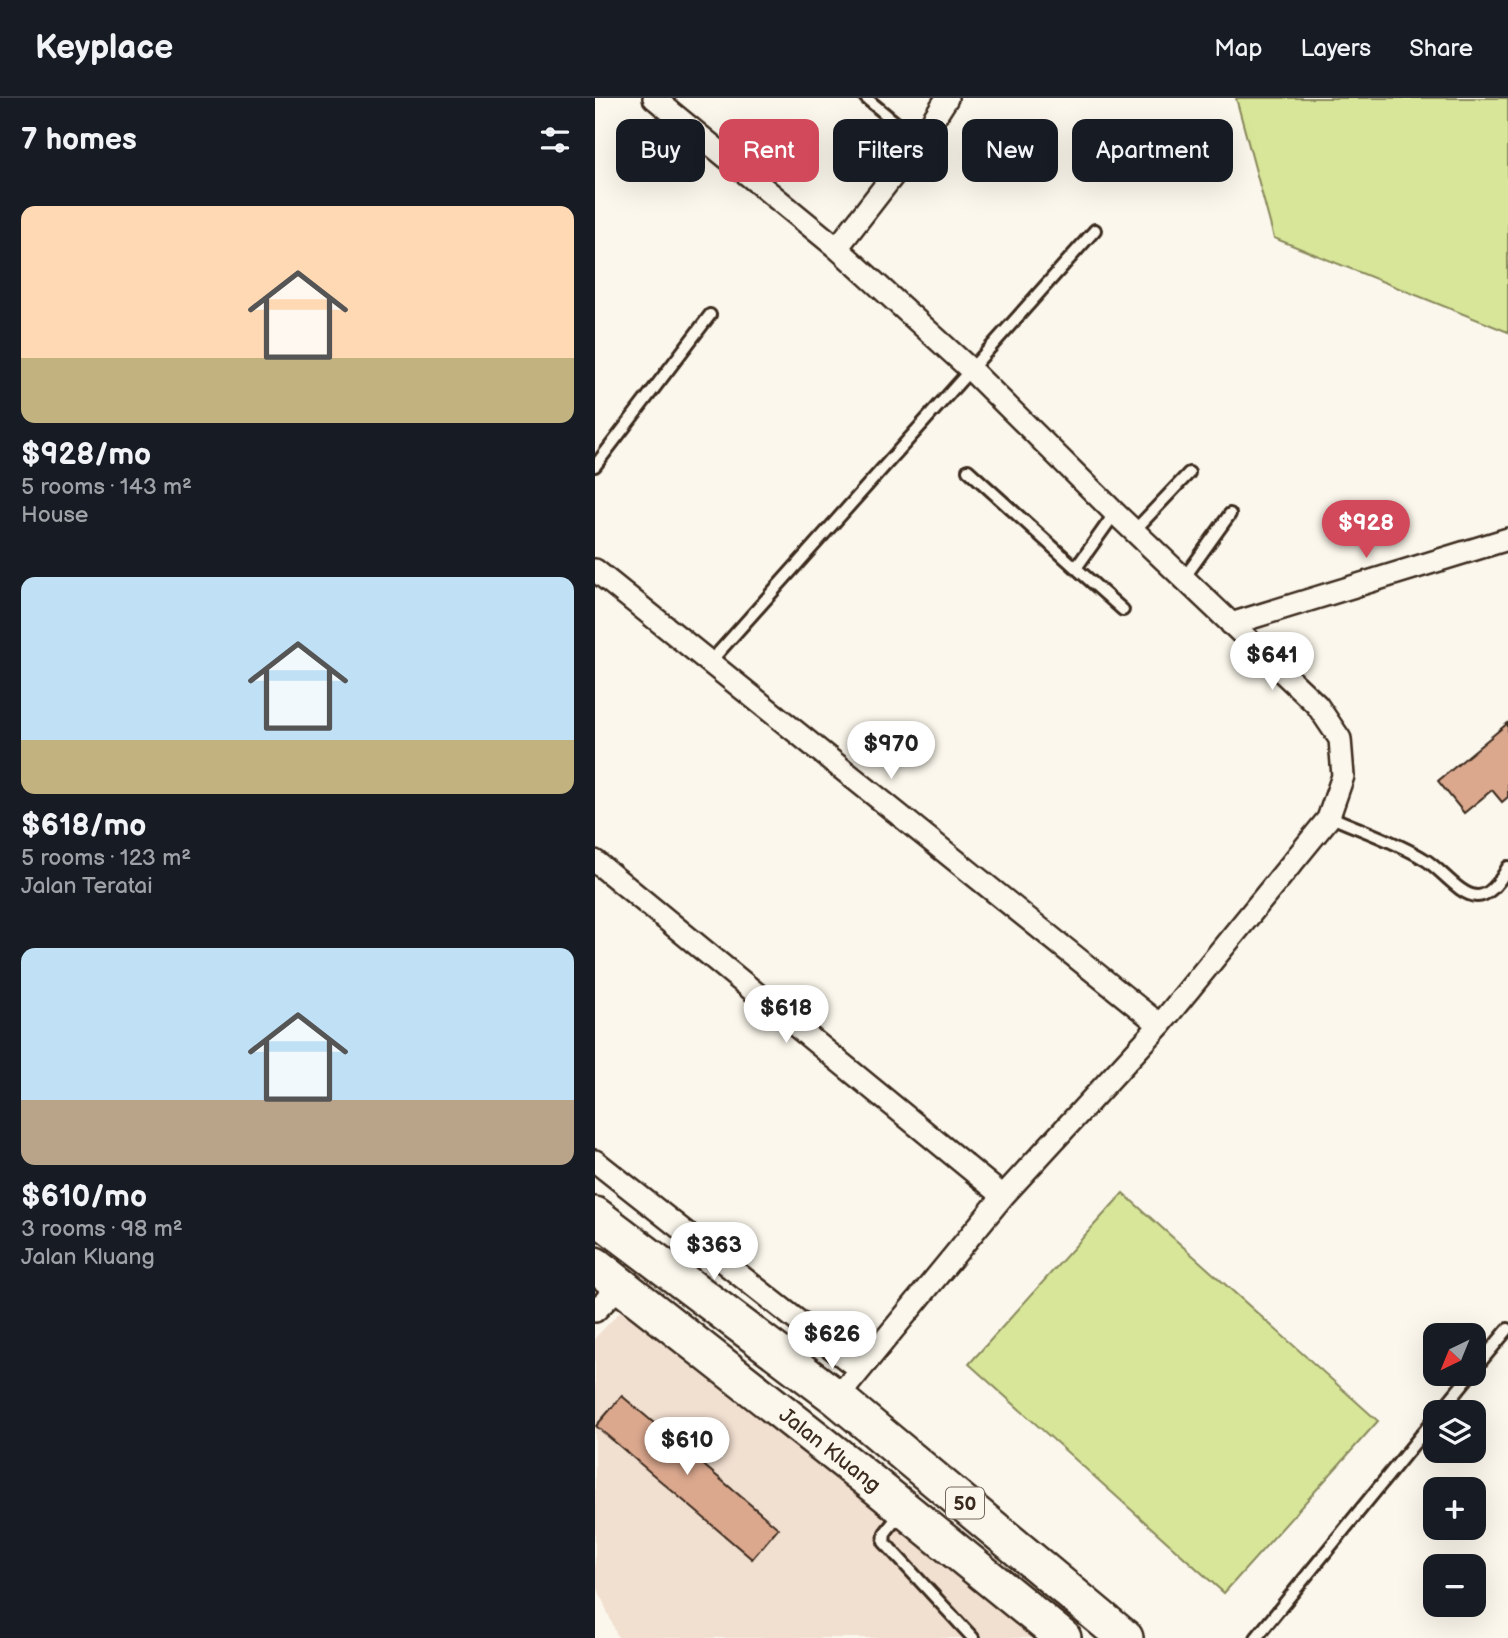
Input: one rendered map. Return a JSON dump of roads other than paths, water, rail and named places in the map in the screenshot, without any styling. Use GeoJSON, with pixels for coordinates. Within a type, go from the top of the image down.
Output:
{"type":"FeatureCollection","features":[{"type":"Feature","properties":{"kind":"highway","name":"Jalan Kluang"},"geometry":{"type":"LineString","coordinates":[[595,1214],[837,1398],[1125,1638]]}},
{"type":"Feature","properties":{"kind":"highway","name":"Jalan Kluang"},"geometry":{"type":"LineString","coordinates":[[608,1276],[871,1482],[1063,1638]]}},
{"type":"Feature","properties":{"kind":"highway"},"geometry":{"type":"LineString","coordinates":[[837,1398],[834,1417],[838,1438],[871,1482]]}},
{"type":"Feature","properties":{"kind":"street"},"geometry":{"type":"LineString","coordinates":[[654,98],[837,248],[971,370],[1115,513],[1317,705],[1340,739],[1343,776],[1329,816],[1160,1025],[1003,1196],[837,1398]]}},
{"type":"Feature","properties":{"kind":"street"},"geometry":{"type":"LineString","coordinates":[[934,119],[947,98]]}},
{"type":"Feature","properties":{"kind":"street"},"geometry":{"type":"LineString","coordinates":[[837,248],[888,182]]}},
{"type":"Feature","properties":{"kind":"street"},"geometry":{"type":"LineString","coordinates":[[1231,624],[1508,538]]}},
{"type":"Feature","properties":{"kind":"street"},"geometry":{"type":"LineString","coordinates":[[595,570],[1160,1025]]}},
{"type":"Feature","properties":{"kind":"street"},"geometry":{"type":"LineString","coordinates":[[595,861],[1003,1196]]}},
{"type":"Feature","properties":{"kind":"street"},"geometry":{"type":"LineString","coordinates":[[595,1161],[860,1370]]}},
{"type":"Feature","properties":{"kind":"street"},"geometry":{"type":"LineString","coordinates":[[595,1311],[608,1276]]}},
{"type":"Feature","properties":{"kind":"lane"},"geometry":{"type":"LineString","coordinates":[[866,98],[891,119]]}},
{"type":"Feature","properties":{"kind":"lane"},"geometry":{"type":"LineString","coordinates":[[709,662],[1095,230]]}},
{"type":"Feature","properties":{"kind":"lane"},"geometry":{"type":"LineString","coordinates":[[595,466],[709,316]]}},
{"type":"Feature","properties":{"kind":"lane"},"geometry":{"type":"LineString","coordinates":[[968,470],[1123,610]]}},
{"type":"Feature","properties":{"kind":"lane"},"geometry":{"type":"LineString","coordinates":[[1135,530],[1189,473]]}},
{"type":"Feature","properties":{"kind":"lane"},"geometry":{"type":"LineString","coordinates":[[1076,568],[1115,513]]}},
{"type":"Feature","properties":{"kind":"lane"},"geometry":{"type":"LineString","coordinates":[[1184,578],[1230,514]]}},
{"type":"Feature","properties":{"kind":"lane"},"geometry":{"type":"LineString","coordinates":[[1329,816],[1425,859],[1464,891],[1473,895],[1480,896],[1491,890],[1508,867]]}},
{"type":"Feature","properties":{"kind":"lane"},"geometry":{"type":"LineString","coordinates":[[1486,1355],[1508,1329]]}},
{"type":"Feature","properties":{"kind":"lane"},"geometry":{"type":"LineString","coordinates":[[1450,1400],[1461,1386]]}},
{"type":"Feature","properties":{"kind":"lane"},"geometry":{"type":"LineString","coordinates":[[1256,1638],[1423,1433]]}},
{"type":"Feature","properties":{"kind":"lane"},"geometry":{"type":"LineString","coordinates":[[904,1509],[885,1533],[884,1542],[973,1638]]}}]}
